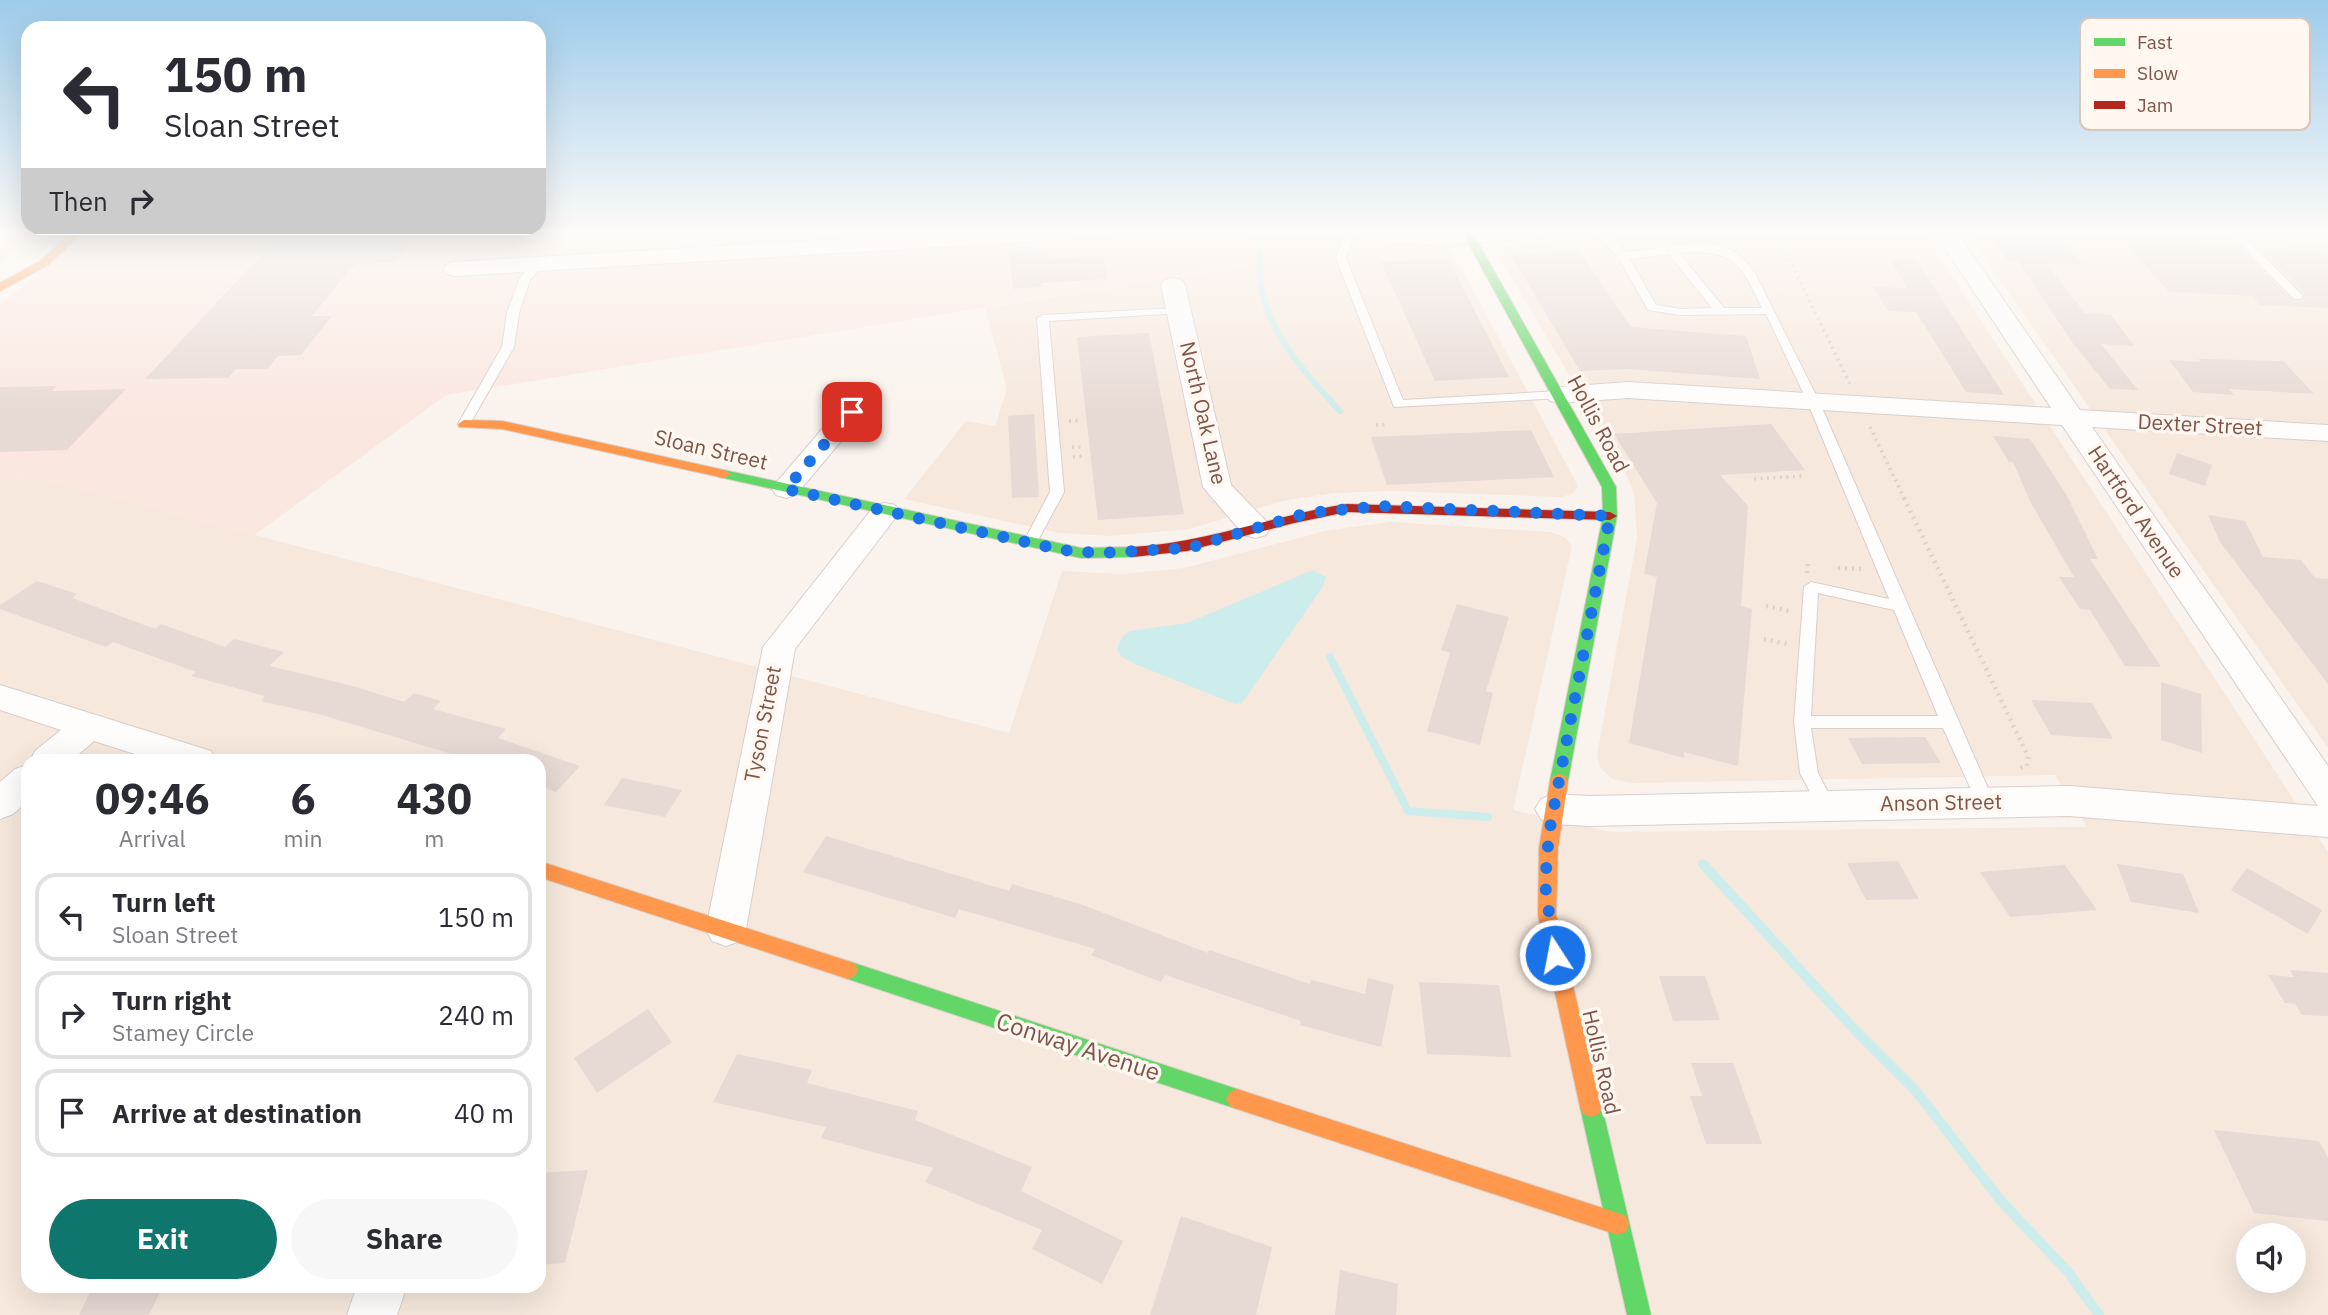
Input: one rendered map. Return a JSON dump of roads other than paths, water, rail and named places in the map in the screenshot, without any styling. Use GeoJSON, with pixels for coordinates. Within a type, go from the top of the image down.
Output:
{"type":"FeatureCollection","features":[{"type":"Feature","properties":{"kind":"street","name":"Hollis Road"},"geometry":{"type":"LineString","coordinates":[[1500,291],[1609,487],[1610,516],[1553,809],[1545,884],[1547,915],[1639,1315]]}},
{"type":"Feature","properties":{"kind":"street","name":"Hartford Avenue"},"geometry":{"type":"LineString","coordinates":[[1986,291],[2328,795]]}},
{"type":"Feature","properties":{"kind":"street","name":"North Oak Lane"},"geometry":{"type":"LineString","coordinates":[[1176,298],[1217,487],[1255,528]]}},
{"type":"Feature","properties":{"kind":"street","name":"Dexter Street"},"geometry":{"type":"LineString","coordinates":[[1559,395],[1629,390],[2328,433]]}},
{"type":"Feature","properties":{"kind":"street"},"geometry":{"type":"LineString","coordinates":[[786,489],[868,393]]}},
{"type":"Feature","properties":{"kind":"street","name":"Sloan Street"},"geometry":{"type":"LineString","coordinates":[[464,424],[502,425],[885,512],[1081,552],[1151,552],[1189,548],[1307,513],[1382,506],[1610,516]]}},
{"type":"Feature","properties":{"kind":"street","name":"Tyson Street"},"geometry":{"type":"LineString","coordinates":[[726,929],[779,646],[885,512]]}},
{"type":"Feature","properties":{"kind":"street"},"geometry":{"type":"LineString","coordinates":[[0,697],[176,754]]}},
{"type":"Feature","properties":{"kind":"street"},"geometry":{"type":"LineString","coordinates":[[56,754],[88,726]]}},
{"type":"Feature","properties":{"kind":"street"},"geometry":{"type":"LineString","coordinates":[[0,804],[21,785]]}},
{"type":"Feature","properties":{"kind":"street","name":"Anson Street"},"geometry":{"type":"LineString","coordinates":[[1553,809],[1590,811],[2105,802],[2328,822]]}},
{"type":"Feature","properties":{"kind":"street","name":"Conway Avenue"},"geometry":{"type":"LineString","coordinates":[[546,871],[1618,1224]]}},
{"type":"Feature","properties":{"kind":"street"},"geometry":{"type":"LineString","coordinates":[[372,1315],[380,1293]]}},
{"type":"Feature","properties":{"kind":"lane"},"geometry":{"type":"LineString","coordinates":[[464,424],[508,347],[513,313],[521,291]]}},
{"type":"Feature","properties":{"kind":"lane"},"geometry":{"type":"LineString","coordinates":[[1353,291],[1398,404],[1559,395]]}},
{"type":"Feature","properties":{"kind":"lane"},"geometry":{"type":"LineString","coordinates":[[1643,291],[1652,308],[1681,312],[1769,311]]}},
{"type":"Feature","properties":{"kind":"lane"},"geometry":{"type":"LineString","coordinates":[[1704,291],[1721,312]]}},
{"type":"Feature","properties":{"kind":"lane"},"geometry":{"type":"LineString","coordinates":[[1758,291],[1801,383],[1813,401],[1985,802]]}},
{"type":"Feature","properties":{"kind":"lane"},"geometry":{"type":"LineString","coordinates":[[2292,291],[2298,297]]}},
{"type":"Feature","properties":{"kind":"lane"},"geometry":{"type":"LineString","coordinates":[[1030,543],[1057,492],[1043,318],[1176,298]]}},
{"type":"Feature","properties":{"kind":"lane"},"geometry":{"type":"LineString","coordinates":[[1826,806],[1809,773],[1802,722],[1811,587],[1900,606]]}},
{"type":"Feature","properties":{"kind":"lane"},"geometry":{"type":"LineString","coordinates":[[1802,722],[1949,722]]}},
{"type":"Feature","properties":{"kind":"water"},"geometry":{"type":"Polygon","coordinates":[[[1313,570],[1326,577],[1322,588],[1242,703],[1235,704],[1135,664],[1121,656],[1117,649],[1123,636],[1130,631],[1187,623],[1313,570]]]}},
{"type":"Feature","properties":{"kind":"waterway"},"geometry":{"type":"LineString","coordinates":[[1263,291],[1268,312],[1284,343],[1340,411]]}},
{"type":"Feature","properties":{"kind":"waterway"},"geometry":{"type":"LineString","coordinates":[[1330,657],[1408,811],[1488,817]]}},
{"type":"Feature","properties":{"kind":"waterway"},"geometry":{"type":"LineString","coordinates":[[1703,864],[1853,1028],[1916,1091],[2001,1201],[2069,1273],[2099,1315]]}}]}
